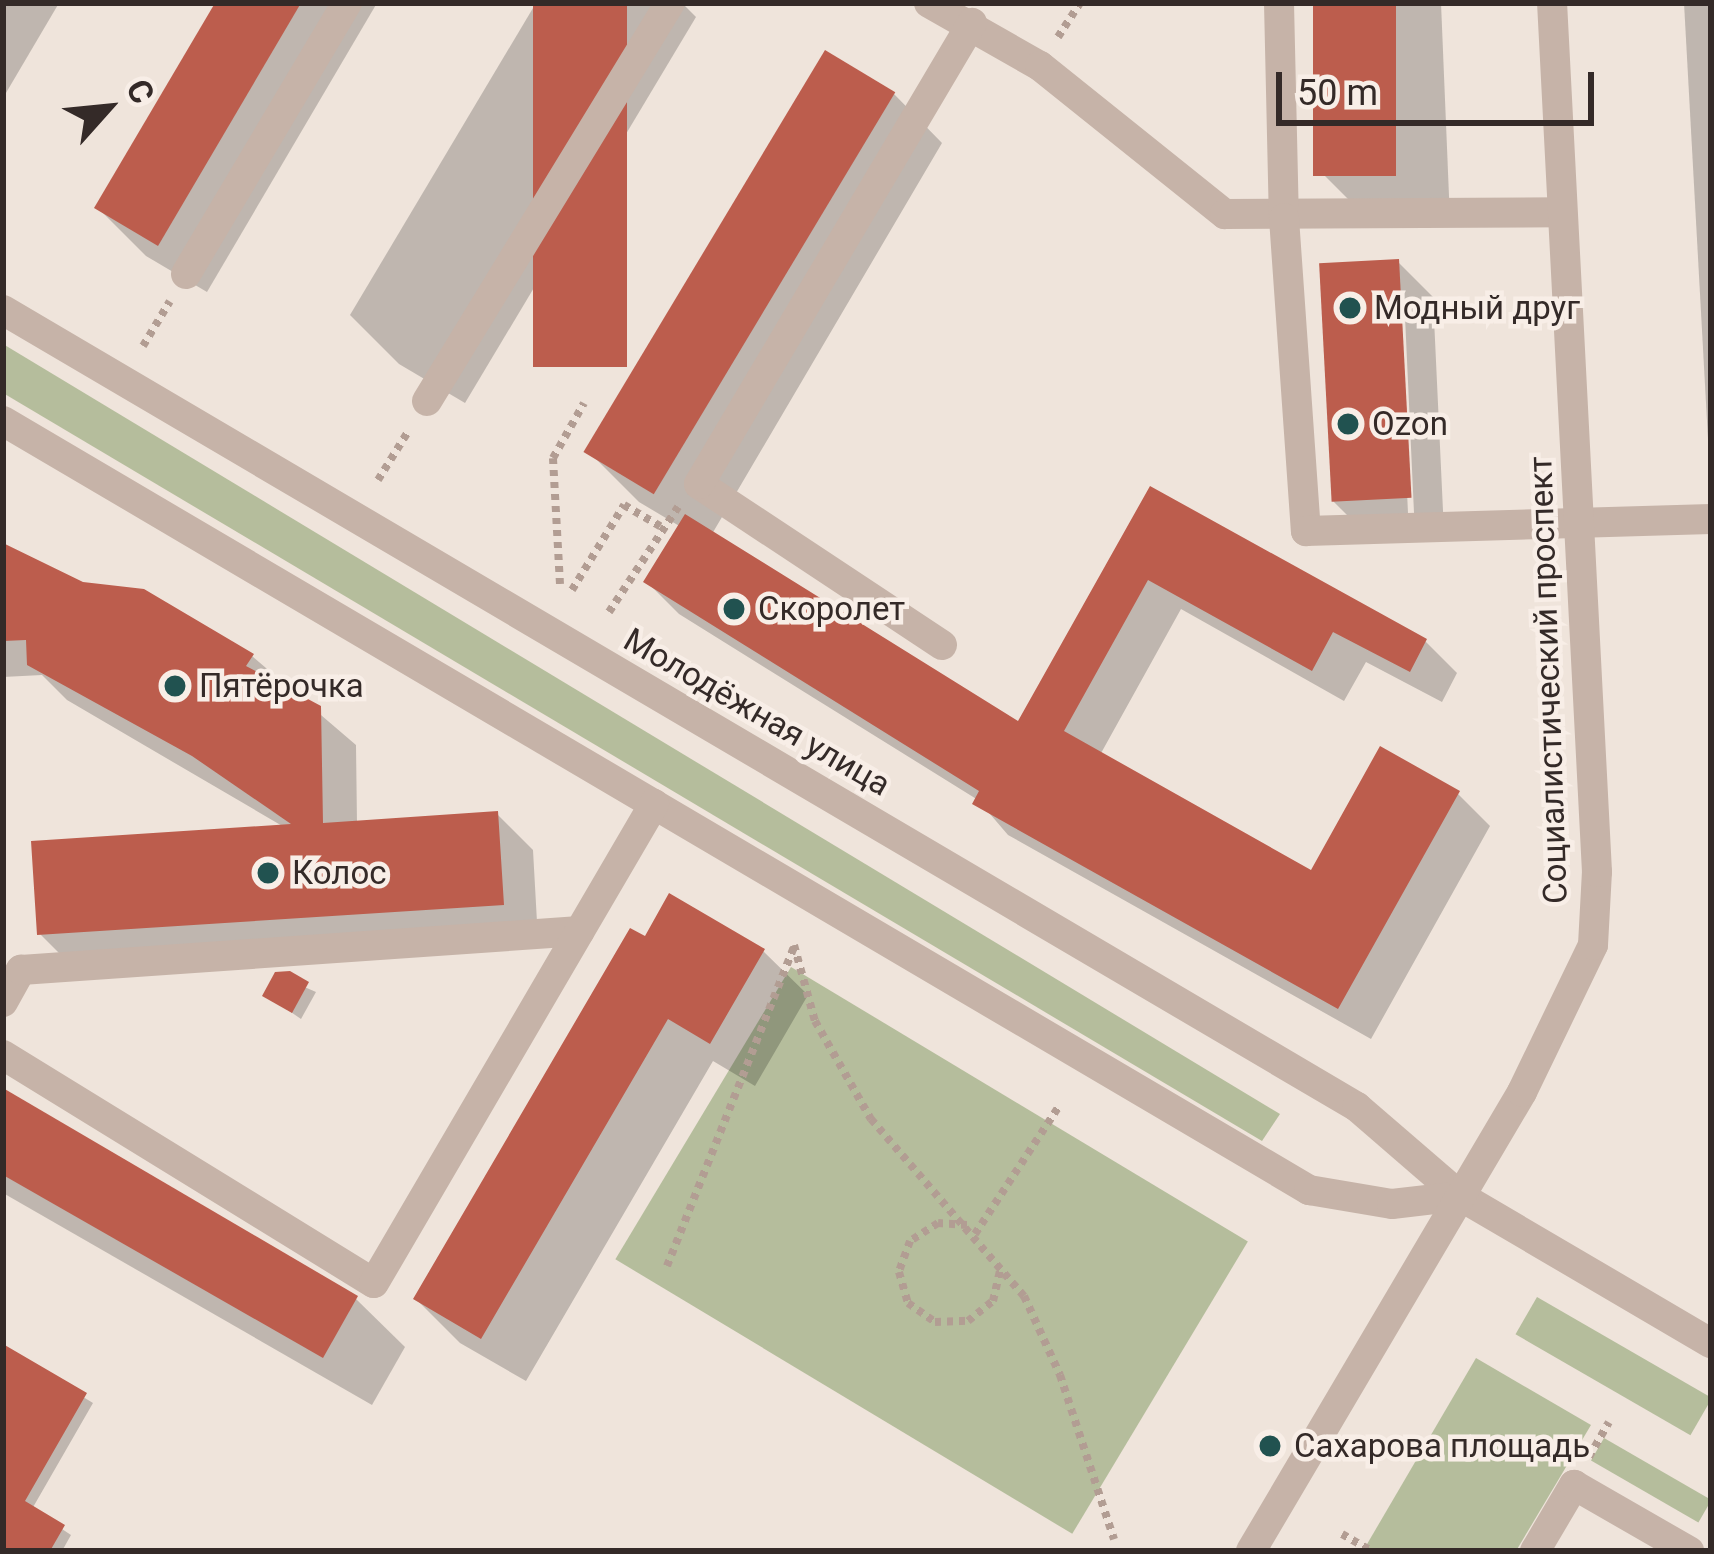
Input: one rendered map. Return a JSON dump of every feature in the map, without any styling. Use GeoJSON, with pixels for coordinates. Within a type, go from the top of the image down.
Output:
{"type":"FeatureCollection","features":[{"type":"Feature","properties":{"kind":"street"},"geometry":{"type":"LineString","coordinates":[[185,274],[347,3]]}},
{"type":"Feature","properties":{"kind":"street"},"geometry":{"type":"LineString","coordinates":[[427,401],[670,3]]}},
{"type":"Feature","properties":{"kind":"street"},"geometry":{"type":"LineString","coordinates":[[928,3],[973,23],[1040,65],[1226,214],[1284,218],[1562,212]]}},
{"type":"Feature","properties":{"kind":"street"},"geometry":{"type":"LineString","coordinates":[[1280,3],[1284,218],[1306,531],[1711,519]]}},
{"type":"Feature","properties":{"kind":"street","name":"Социалистический проспект"},"geometry":{"type":"LineString","coordinates":[[1251,1551],[1572,998],[1593,945],[1597,872],[1552,3]]}},
{"type":"Feature","properties":{"kind":"street"},"geometry":{"type":"LineString","coordinates":[[942,644],[699,484],[973,23]]}},
{"type":"Feature","properties":{"kind":"street","name":"Молодёжная улица"},"geometry":{"type":"LineString","coordinates":[[3,310],[1357,1107],[1460,1196],[1711,1343]]}},
{"type":"Feature","properties":{"kind":"street"},"geometry":{"type":"LineString","coordinates":[[3,421],[1309,1190],[1392,1204],[1460,1196]]}},
{"type":"Feature","properties":{"kind":"street"},"geometry":{"type":"LineString","coordinates":[[3,1055],[374,1282],[654,805]]}},
{"type":"Feature","properties":{"kind":"street"},"geometry":{"type":"LineString","coordinates":[[3,1002],[21,970],[580,931]]}},
{"type":"Feature","properties":{"kind":"street"},"geometry":{"type":"LineString","coordinates":[[1535,1551],[1574,1485],[1689,1551]]}},
{"type":"Feature","properties":{"kind":"path"},"geometry":{"type":"LineString","coordinates":[[143,346],[170,302]]}},
{"type":"Feature","properties":{"kind":"path"},"geometry":{"type":"LineString","coordinates":[[560,584],[553,458],[584,404]]}},
{"type":"Feature","properties":{"kind":"path"},"geometry":{"type":"LineString","coordinates":[[378,480],[405,436]]}},
{"type":"Feature","properties":{"kind":"path"},"geometry":{"type":"LineString","coordinates":[[609,612],[660,526],[699,484]]}},
{"type":"Feature","properties":{"kind":"path"},"geometry":{"type":"LineString","coordinates":[[572,590],[624,505],[660,526]]}},
{"type":"Feature","properties":{"kind":"path"},"geometry":{"type":"LineString","coordinates":[[667,1266],[794,945],[815,1021],[871,1119],[972,1230],[1024,1296],[1060,1375],[1114,1539]]}},
{"type":"Feature","properties":{"kind":"path"},"geometry":{"type":"LineString","coordinates":[[972,1230],[1059,1106]]}},
{"type":"Feature","properties":{"kind":"path"},"geometry":{"type":"LineString","coordinates":[[972,1230],[938,1223],[910,1241],[899,1272],[908,1303],[935,1322],[968,1321],[993,1301],[1000,1269]]}},
{"type":"Feature","properties":{"kind":"path"},"geometry":{"type":"LineString","coordinates":[[1342,1534],[1372,1551]]}},
{"type":"Feature","properties":{"kind":"green space"},"geometry":{"type":"Polygon","coordinates":[[[3,344],[1280,1114],[1262,1141],[3,393],[3,344]]]}},
{"type":"Feature","properties":{"kind":"green space"},"geometry":{"type":"Polygon","coordinates":[[[791,967],[1248,1242],[1072,1534],[615,1259],[791,967]]]}},
{"type":"Feature","properties":{"kind":"green space"},"geometry":{"type":"Polygon","coordinates":[[[1537,1297],[1711,1397],[1690,1435],[1516,1334],[1537,1297]]]}},
{"type":"Feature","properties":{"kind":"green space"},"geometry":{"type":"Polygon","coordinates":[[[1476,1358],[1591,1425],[1516,1551],[1363,1551],[1476,1358]]]}},
{"type":"Feature","properties":{"kind":"green space"},"geometry":{"type":"Polygon","coordinates":[[[1604,1438],[1711,1500],[1698,1523],[1591,1461],[1604,1438]]]}},
{"type":"Feature","properties":{"kind":"building"},"geometry":{"type":"Polygon","coordinates":[[[215,3],[301,3],[158,246],[94,208],[215,3]]]}},
{"type":"Feature","properties":{"kind":"building"},"geometry":{"type":"Polygon","coordinates":[[[533,3],[627,3],[627,367],[533,367],[533,3]]]}},
{"type":"Feature","properties":{"kind":"building"},"geometry":{"type":"Polygon","coordinates":[[[1313,3],[1396,3],[1396,176],[1313,176],[1313,3]]]}},
{"type":"Feature","properties":{"kind":"building"},"geometry":{"type":"Polygon","coordinates":[[[825,50],[895,92],[654,494],[583,452],[825,50]]]}},
{"type":"Feature","properties":{"kind":"building"},"geometry":{"type":"Polygon","coordinates":[[[1399,259],[1412,498],[1332,502],[1319,263],[1399,259]]]}},
{"type":"Feature","properties":{"kind":"building"},"geometry":{"type":"Polygon","coordinates":[[[1150,486],[1427,639],[1410,672],[1333,632],[1312,671],[1148,580],[1064,731],[1311,870],[1380,746],[1460,791],[1338,1009],[972,804],[979,791],[643,582],[685,514],[1018,721],[1150,486]]]}},
{"type":"Feature","properties":{"kind":"building"},"geometry":{"type":"Polygon","coordinates":[[[3,543],[83,582],[144,589],[254,654],[246,666],[321,706],[323,823],[498,811],[504,905],[37,935],[31,841],[291,824],[192,756],[27,665],[26,640],[3,641],[3,543]]]}},
{"type":"Feature","properties":{"kind":"building"},"geometry":{"type":"Polygon","coordinates":[[[669,893],[765,949],[710,1044],[668,1019],[481,1339],[413,1299],[630,928],[645,936],[669,893]]]}},
{"type":"Feature","properties":{"kind":"building"},"geometry":{"type":"Polygon","coordinates":[[[290,971],[309,982],[292,1013],[262,996],[275,972],[290,971]]]}},
{"type":"Feature","properties":{"kind":"building"},"geometry":{"type":"Polygon","coordinates":[[[3,1088],[358,1296],[323,1358],[3,1175],[3,1088]]]}},
{"type":"Feature","properties":{"kind":"building"},"geometry":{"type":"Polygon","coordinates":[[[3,1344],[87,1393],[25,1501],[65,1525],[50,1551],[3,1551],[3,1344]]]}},
{"type":"Feature","properties":{"kind":"place","name":"Модный друг"},"geometry":{"type":"Point","coordinates":[1350,308]}},
{"type":"Feature","properties":{"kind":"place","name":"Ozon"},"geometry":{"type":"Point","coordinates":[1348,424]}},
{"type":"Feature","properties":{"kind":"place","name":"Скоролет"},"geometry":{"type":"Point","coordinates":[734,609]}},
{"type":"Feature","properties":{"kind":"place","name":"Пятёрочка"},"geometry":{"type":"Point","coordinates":[175,686]}},
{"type":"Feature","properties":{"kind":"place","name":"Колос"},"geometry":{"type":"Point","coordinates":[268,873]}},
{"type":"Feature","properties":{"kind":"place","name":"Сахарова площадь"},"geometry":{"type":"Point","coordinates":[1270,1446]}}]}
